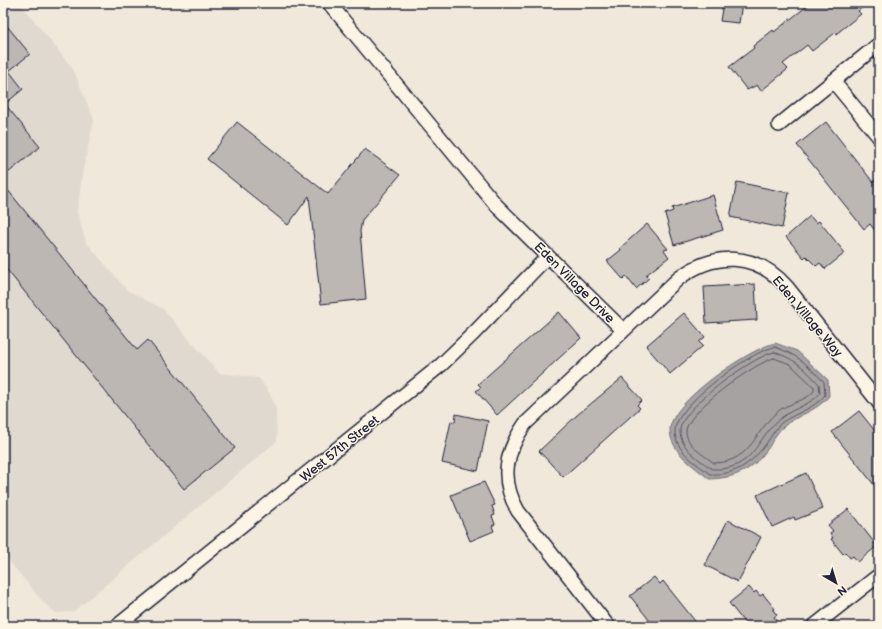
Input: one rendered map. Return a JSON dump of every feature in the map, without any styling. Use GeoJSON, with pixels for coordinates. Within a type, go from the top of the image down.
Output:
{"type":"FeatureCollection","features":[{"type":"Feature","properties":{"kind":"street","name":"Eden Village Drive"},"geometry":{"type":"LineString","coordinates":[[329,3],[497,206],[623,330],[525,424],[509,451],[507,462],[509,490],[518,512],[608,626]]}},
{"type":"Feature","properties":{"kind":"street"},"geometry":{"type":"LineString","coordinates":[[779,125],[879,44]]}},
{"type":"Feature","properties":{"kind":"street"},"geometry":{"type":"LineString","coordinates":[[833,81],[879,137]]}},
{"type":"Feature","properties":{"kind":"street","name":"West 57th Street"},"geometry":{"type":"LineString","coordinates":[[117,626],[440,365],[474,333],[548,256]]}},
{"type":"Feature","properties":{"kind":"street","name":"Eden Village Way"},"geometry":{"type":"LineString","coordinates":[[623,330],[690,269],[711,261],[726,259],[750,262],[763,267],[782,281],[879,403]]}},
{"type":"Feature","properties":{"kind":"street"},"geometry":{"type":"LineString","coordinates":[[814,626],[879,575]]}},
{"type":"Feature","properties":{"kind":"shaded area"},"geometry":{"type":"Polygon","coordinates":[[[3,3],[20,3],[73,69],[94,120],[83,170],[77,212],[86,242],[127,290],[163,309],[219,373],[259,378],[270,394],[276,409],[277,441],[73,612],[56,613],[44,603],[3,554],[3,3]]]}},
{"type":"Feature","properties":{"kind":"water"},"geometry":{"type":"Polygon","coordinates":[[[775,343],[797,351],[828,380],[829,396],[818,406],[783,427],[763,455],[750,467],[728,477],[709,479],[690,464],[674,446],[670,430],[673,418],[696,392],[713,378],[748,355],[763,347],[775,343]]]}},
{"type":"Feature","properties":{"kind":"building"},"geometry":{"type":"Polygon","coordinates":[[[723,3],[742,3],[739,23],[720,21],[723,3]]]}},
{"type":"Feature","properties":{"kind":"building"},"geometry":{"type":"Polygon","coordinates":[[[811,3],[868,3],[858,11],[861,14],[836,34],[835,33],[812,51],[807,45],[783,64],[788,69],[761,91],[757,85],[747,90],[729,67],[754,48],[753,46],[773,30],[774,32],[811,3]]]}},
{"type":"Feature","properties":{"kind":"building"},"geometry":{"type":"Polygon","coordinates":[[[3,21],[30,54],[9,71],[23,89],[5,104],[40,147],[3,177],[3,21]]]}},
{"type":"Feature","properties":{"kind":"building"},"geometry":{"type":"Polygon","coordinates":[[[237,122],[328,194],[365,149],[400,175],[362,220],[360,231],[366,299],[321,304],[309,196],[288,225],[207,159],[237,122]]]}},
{"type":"Feature","properties":{"kind":"building"},"geometry":{"type":"Polygon","coordinates":[[[826,122],[873,182],[879,177],[879,236],[870,224],[864,229],[797,145],[826,122]]]}},
{"type":"Feature","properties":{"kind":"building"},"geometry":{"type":"Polygon","coordinates":[[[737,182],[789,193],[782,228],[730,217],[737,182]]]}},
{"type":"Feature","properties":{"kind":"building"},"geometry":{"type":"Polygon","coordinates":[[[3,184],[137,350],[148,340],[235,448],[184,489],[3,265],[3,184]]]}},
{"type":"Feature","properties":{"kind":"building"},"geometry":{"type":"Polygon","coordinates":[[[713,195],[723,230],[674,245],[665,214],[673,211],[672,208],[713,195]]]}},
{"type":"Feature","properties":{"kind":"building"},"geometry":{"type":"Polygon","coordinates":[[[810,216],[816,223],[819,221],[845,253],[825,269],[820,263],[816,266],[806,256],[804,258],[786,237],[810,216]]]}},
{"type":"Feature","properties":{"kind":"building"},"geometry":{"type":"Polygon","coordinates":[[[647,224],[668,249],[664,250],[669,257],[646,275],[649,278],[636,289],[626,276],[623,279],[607,261],[621,250],[620,248],[647,224]]]}},
{"type":"Feature","properties":{"kind":"building"},"geometry":{"type":"Polygon","coordinates":[[[755,284],[757,320],[706,323],[704,287],[755,284]]]}},
{"type":"Feature","properties":{"kind":"building"},"geometry":{"type":"Polygon","coordinates":[[[559,312],[581,338],[497,415],[476,391],[481,387],[478,384],[559,312]]]}},
{"type":"Feature","properties":{"kind":"building"},"geometry":{"type":"Polygon","coordinates":[[[684,313],[705,337],[699,342],[703,346],[670,374],[646,346],[684,313]]]}},
{"type":"Feature","properties":{"kind":"building"},"geometry":{"type":"Polygon","coordinates":[[[622,378],[642,400],[637,405],[640,408],[563,477],[539,451],[576,416],[622,378]]]}},
{"type":"Feature","properties":{"kind":"building"},"geometry":{"type":"Polygon","coordinates":[[[859,411],[879,436],[879,491],[832,432],[859,411]]]}},
{"type":"Feature","properties":{"kind":"building"},"geometry":{"type":"Polygon","coordinates":[[[456,414],[488,421],[478,471],[442,463],[451,421],[455,422],[456,414]]]}},
{"type":"Feature","properties":{"kind":"building"},"geometry":{"type":"Polygon","coordinates":[[[806,473],[823,509],[795,520],[794,517],[772,527],[757,495],[806,473]]]}},
{"type":"Feature","properties":{"kind":"building"},"geometry":{"type":"Polygon","coordinates":[[[484,482],[495,505],[492,506],[495,515],[492,516],[495,524],[492,526],[494,531],[470,541],[451,495],[484,482]]]}},
{"type":"Feature","properties":{"kind":"building"},"geometry":{"type":"Polygon","coordinates":[[[848,509],[877,546],[858,562],[853,556],[850,558],[845,552],[843,554],[831,539],[833,538],[830,533],[833,531],[828,525],[848,509]]]}},
{"type":"Feature","properties":{"kind":"building"},"geometry":{"type":"Polygon","coordinates":[[[728,520],[761,537],[738,582],[705,565],[728,520]]]}},
{"type":"Feature","properties":{"kind":"building"},"geometry":{"type":"Polygon","coordinates":[[[654,577],[660,584],[663,581],[699,626],[654,626],[630,596],[654,577]]]}},
{"type":"Feature","properties":{"kind":"building"},"geometry":{"type":"Polygon","coordinates":[[[749,587],[754,593],[756,591],[760,596],[763,594],[775,609],[773,610],[777,615],[774,617],[780,626],[747,626],[729,603],[749,587]]]}}]}
